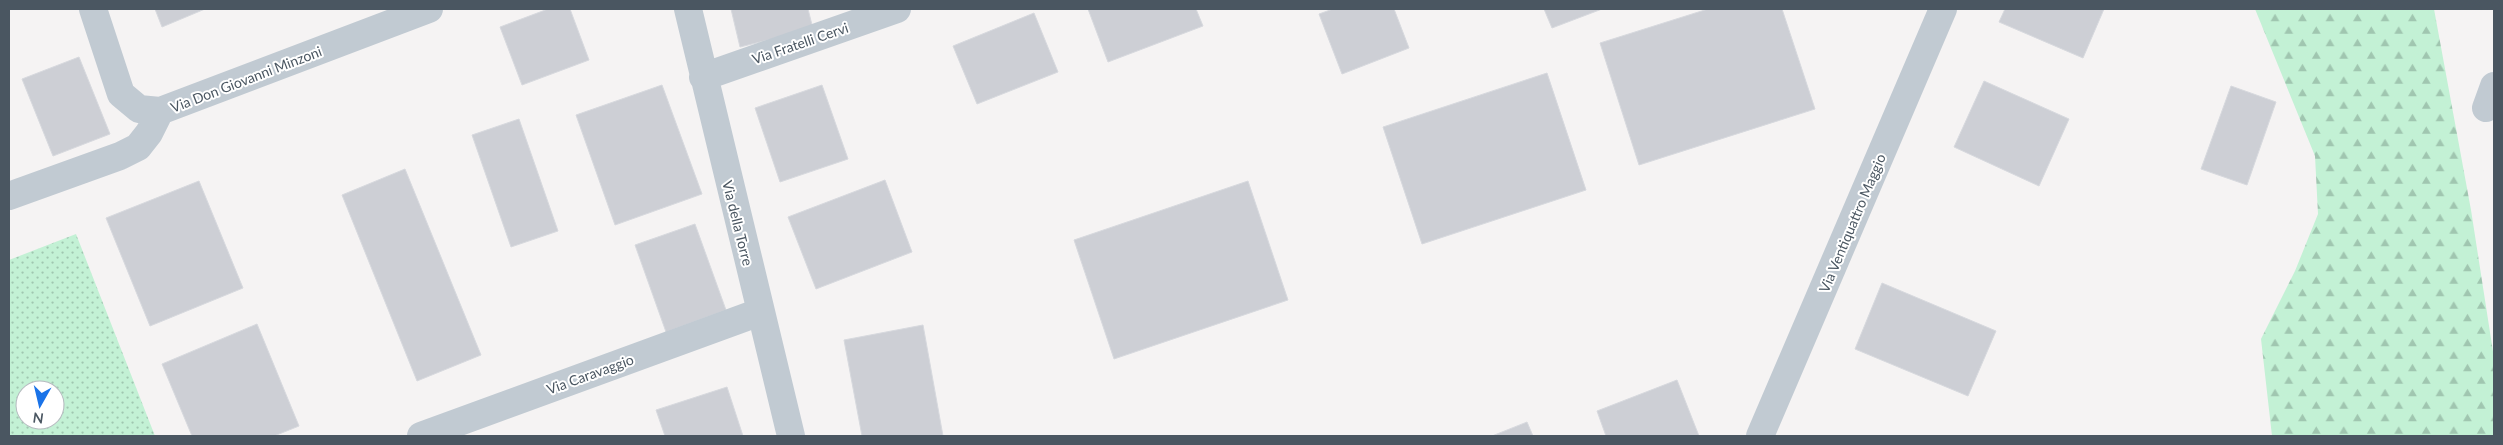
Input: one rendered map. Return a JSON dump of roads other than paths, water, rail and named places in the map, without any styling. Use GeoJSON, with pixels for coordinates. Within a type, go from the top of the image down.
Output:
{"type":"FeatureCollection","features":[{"type":"Feature","properties":{"kind":"street","name":"Via Don Giovanni Minzoni"},"geometry":{"type":"LineString","coordinates":[[93,9],[121,94],[138,109],[160,111],[430,9]]}},
{"type":"Feature","properties":{"kind":"street","name":"Via della Torre"},"geometry":{"type":"LineString","coordinates":[[688,9],[790,436]]}},
{"type":"Feature","properties":{"kind":"street","name":"Via Fratelli Cervi"},"geometry":{"type":"LineString","coordinates":[[703,77],[897,9]]}},
{"type":"Feature","properties":{"kind":"street","name":"Via Ventiquattro Maggio"},"geometry":{"type":"LineString","coordinates":[[1760,436],[1943,9]]}},
{"type":"Feature","properties":{"kind":"street"},"geometry":{"type":"LineString","coordinates":[[9,196],[120,156],[138,146],[149,132],[160,111]]}},
{"type":"Feature","properties":{"kind":"street","name":"Via Caravaggio"},"geometry":{"type":"LineString","coordinates":[[420,436],[760,312]]}}]}
